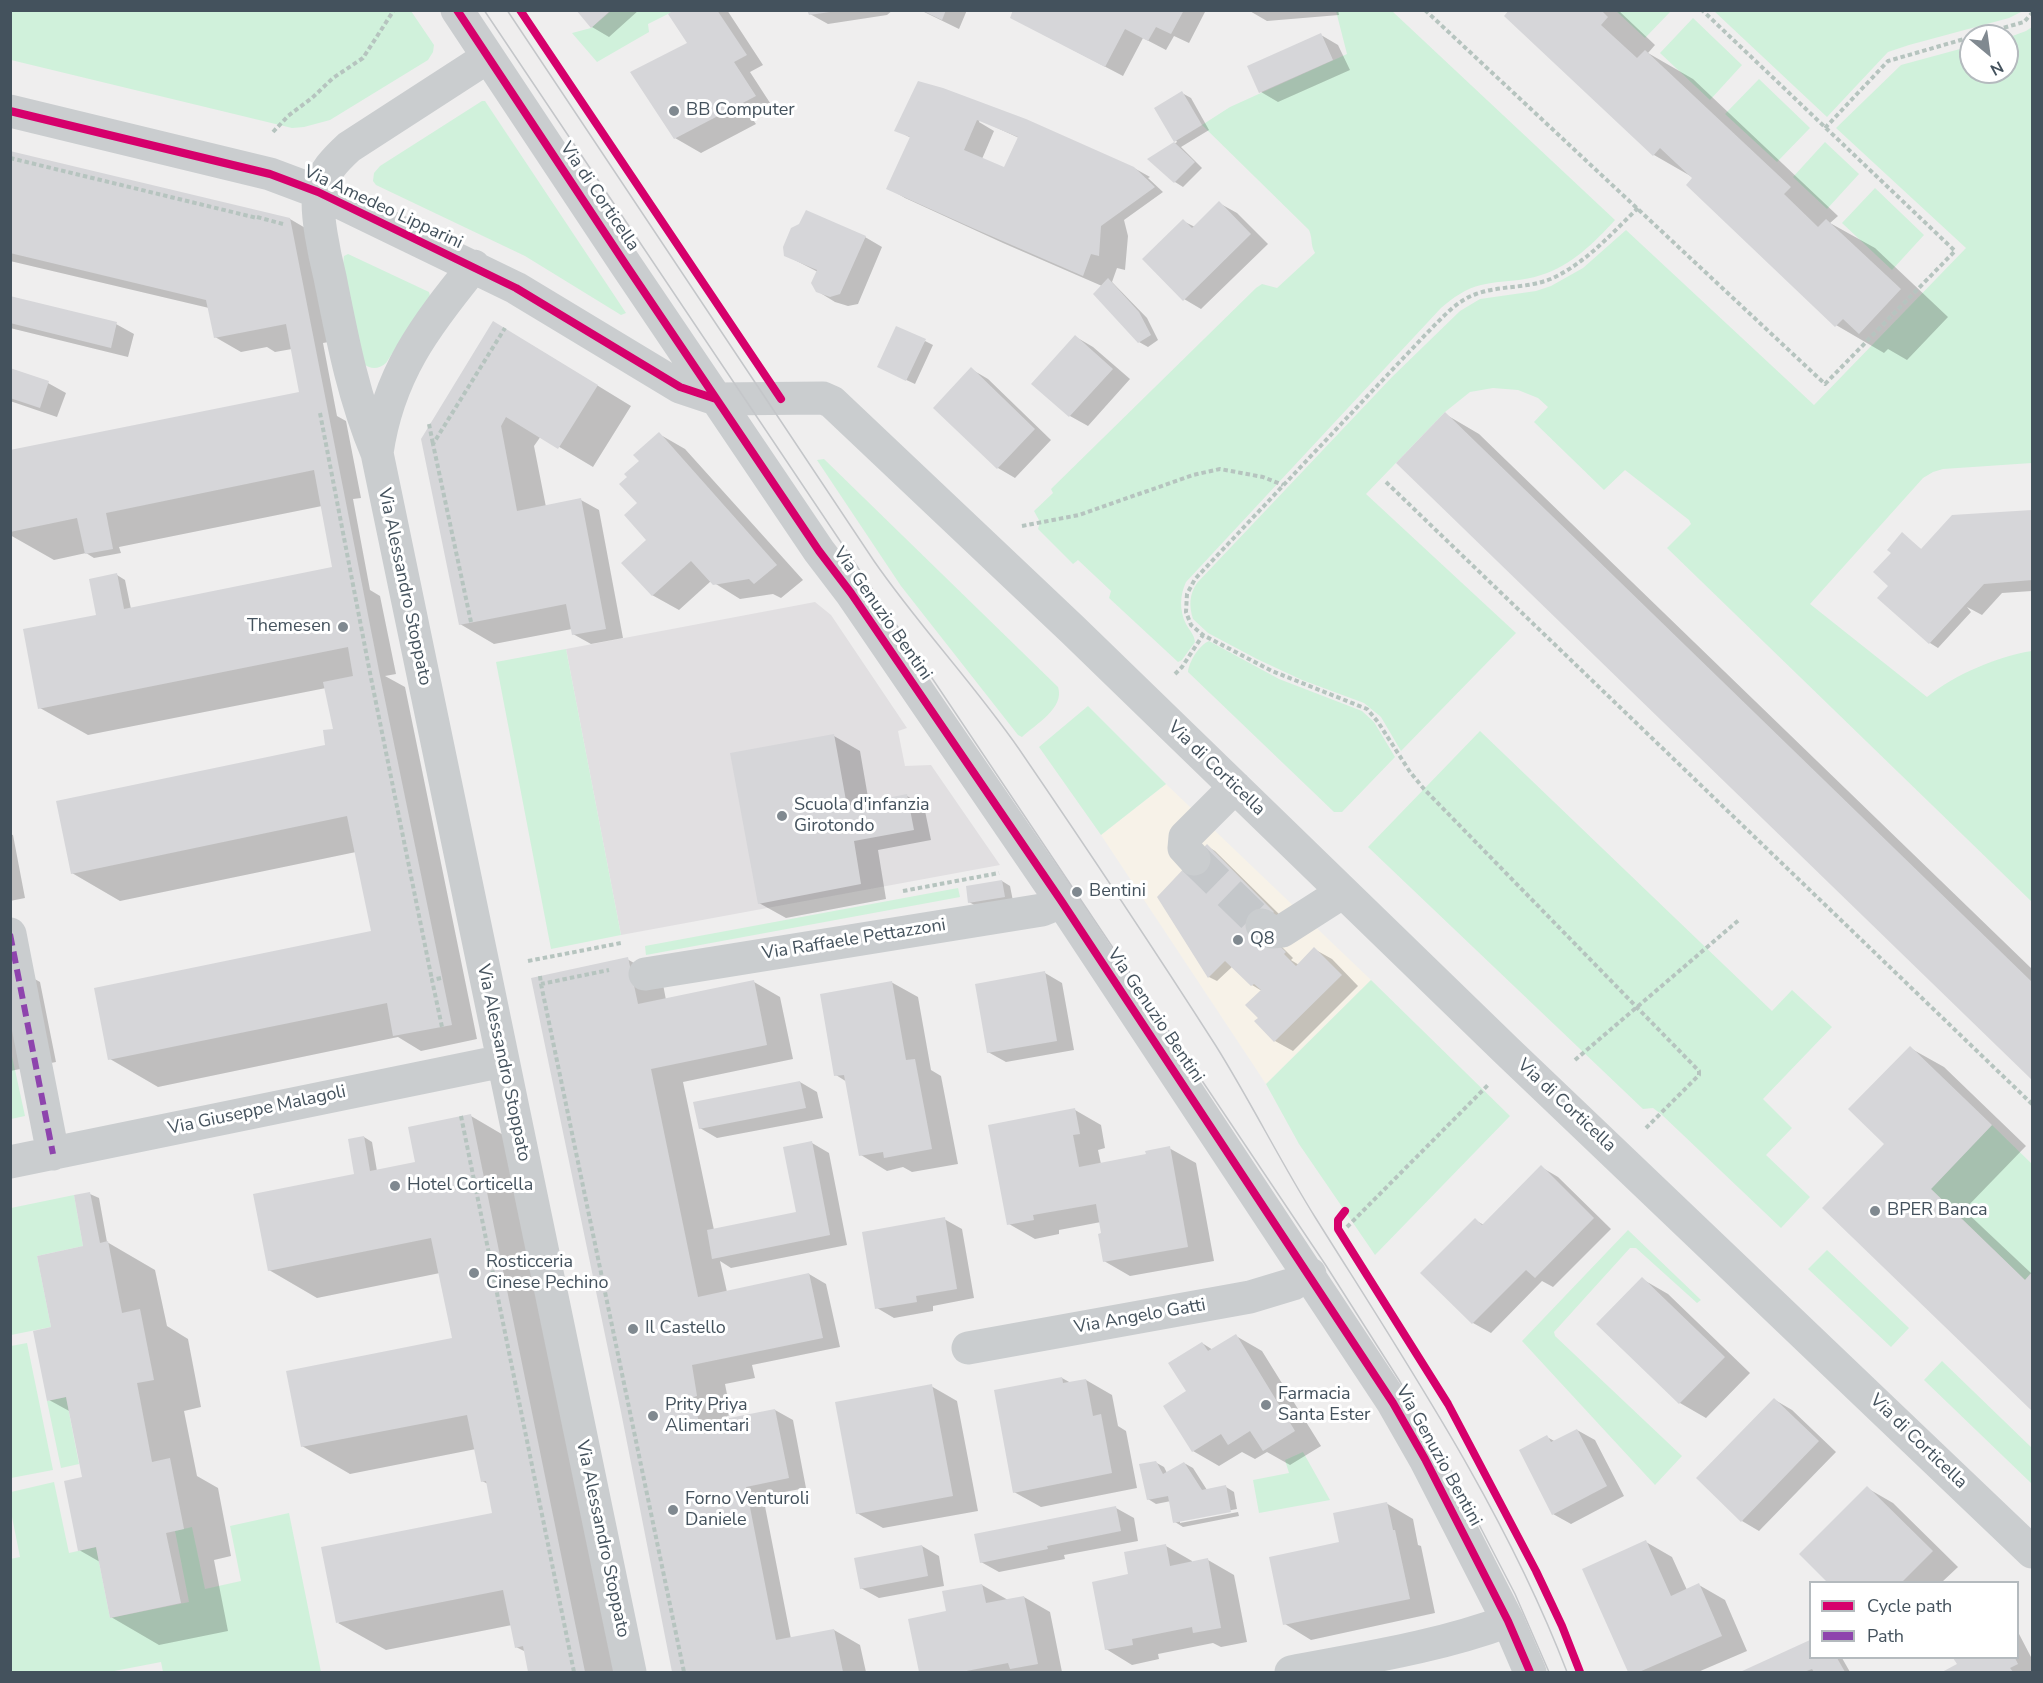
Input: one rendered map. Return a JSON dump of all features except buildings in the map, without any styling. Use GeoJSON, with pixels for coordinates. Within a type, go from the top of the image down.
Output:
{"type":"FeatureCollection","features":[{"type":"Feature","properties":{"kind":"street","name":"Via di Corticella"},"geometry":{"type":"LineString","coordinates":[[457,10],[716,399],[823,398],[832,402],[2029,1547]]}},
{"type":"Feature","properties":{"kind":"street"},"geometry":{"type":"LineString","coordinates":[[318,192],[326,172],[349,147],[488,57]]}},
{"type":"Feature","properties":{"kind":"street","name":"Via Amedeo Lipparini"},"geometry":{"type":"LineString","coordinates":[[10,111],[270,174],[318,192],[526,293],[680,387],[716,399]]}},
{"type":"Feature","properties":{"kind":"street","name":"Via Alessandro Stoppato"},"geometry":{"type":"LineString","coordinates":[[318,192],[325,254],[350,377],[377,453],[630,1672]]}},
{"type":"Feature","properties":{"kind":"street","name":"Via Alessandro Stoppato"},"geometry":{"type":"LineString","coordinates":[[377,453],[380,429],[391,392],[419,337],[474,266]]}},
{"type":"Feature","properties":{"kind":"street","name":"Via Genuzio Bentini"},"geometry":{"type":"LineString","coordinates":[[716,399],[819,551],[852,593],[1310,1274],[1411,1432],[1508,1621],[1530,1672]]}},
{"type":"Feature","properties":{"kind":"street"},"geometry":{"type":"LineString","coordinates":[[1194,859],[1184,848],[1185,837],[1235,787]]}},
{"type":"Feature","properties":{"kind":"street"},"geometry":{"type":"LineString","coordinates":[[1262,925],[1272,932],[1282,931],[1343,892]]}},
{"type":"Feature","properties":{"kind":"street","name":"Via Raffaele Pettazzoni"},"geometry":{"type":"LineString","coordinates":[[632,971],[1042,910],[1062,903]]}},
{"type":"Feature","properties":{"kind":"street"},"geometry":{"type":"LineString","coordinates":[[10,934],[53,1154]]}},
{"type":"Feature","properties":{"kind":"street","name":"Via Giuseppe Malagoli"},"geometry":{"type":"LineString","coordinates":[[10,1162],[503,1061]]}},
{"type":"Feature","properties":{"kind":"street","name":"Via Angelo Gatti"},"geometry":{"type":"LineString","coordinates":[[968,1348],[1250,1297],[1282,1287],[1310,1274]]}},
{"type":"Feature","properties":{"kind":"street"},"geometry":{"type":"LineString","coordinates":[[1291,1672],[1434,1644],[1471,1635],[1508,1621]]}},
{"type":"Feature","properties":{"kind":"path"},"geometry":{"type":"LineString","coordinates":[[273,132],[288,116],[333,78],[363,58],[394,10]]}},
{"type":"Feature","properties":{"kind":"path"},"geometry":{"type":"LineString","coordinates":[[1425,10],[1825,384],[1954,251],[1702,10]]}},
{"type":"Feature","properties":{"kind":"path"},"geometry":{"type":"LineString","coordinates":[[2017,24],[2024,22],[2032,13]]}},
{"type":"Feature","properties":{"kind":"path"},"geometry":{"type":"LineString","coordinates":[[1825,128],[1888,61],[1959,40]]}},
{"type":"Feature","properties":{"kind":"path"},"geometry":{"type":"LineString","coordinates":[[10,158],[284,224]]}},
{"type":"Feature","properties":{"kind":"path"},"geometry":{"type":"LineString","coordinates":[[1638,208],[1605,241],[1566,271],[1533,285],[1477,293],[1456,305],[1283,485],[1190,586],[1186,612],[1191,625],[1203,635],[1298,683],[1367,710],[1378,722],[1410,772],[1424,789],[1699,1071],[1699,1075],[1646,1128]]}},
{"type":"Feature","properties":{"kind":"path"},"geometry":{"type":"LineString","coordinates":[[257,218],[259,210]]}},
{"type":"Feature","properties":{"kind":"path"},"geometry":{"type":"LineString","coordinates":[[433,444],[505,328]]}},
{"type":"Feature","properties":{"kind":"path"},"geometry":{"type":"LineString","coordinates":[[318,404],[442,1027]]}},
{"type":"Feature","properties":{"kind":"path"},"geometry":{"type":"LineString","coordinates":[[429,424],[471,622]]}},
{"type":"Feature","properties":{"kind":"path"},"geometry":{"type":"LineString","coordinates":[[1022,526],[1079,515],[1192,475],[1220,469],[1230,469],[1263,477],[1283,485]]}},
{"type":"Feature","properties":{"kind":"path"},"geometry":{"type":"LineString","coordinates":[[1386,482],[2032,1104]]}},
{"type":"Feature","properties":{"kind":"path"},"geometry":{"type":"LineString","coordinates":[[1175,674],[1203,635]]}},
{"type":"Feature","properties":{"kind":"path"},"geometry":{"type":"LineString","coordinates":[[1575,1060],[1740,919]]}},
{"type":"Feature","properties":{"kind":"path"},"geometry":{"type":"LineString","coordinates":[[541,984],[632,971]]}},
{"type":"Feature","properties":{"kind":"path"},"geometry":{"type":"LineString","coordinates":[[540,976],[684,1672]]}},
{"type":"Feature","properties":{"kind":"path"},"geometry":{"type":"LineString","coordinates":[[432,980],[441,978]]}},
{"type":"Feature","properties":{"kind":"path"},"geometry":{"type":"LineString","coordinates":[[1347,1227],[1489,1084]]}},
{"type":"Feature","properties":{"kind":"path"},"geometry":{"type":"LineString","coordinates":[[461,1116],[574,1672]]}},
{"type":"Feature","properties":{"kind":"shaded area","name":"Scuola d'infanzia Girotondo"},"geometry":{"type":"Polygon","coordinates":[[[815,602],[831,615],[907,728],[898,731],[905,766],[931,765],[1000,865],[621,935],[566,649],[815,602]]]}},
{"type":"Feature","properties":{"kind":"shaded area"},"geometry":{"type":"Polygon","coordinates":[[[1166,784],[1371,980],[1266,1084],[1101,835],[1166,784]]]}},
{"type":"Feature","properties":{"kind":"green space"},"geometry":{"type":"Polygon","coordinates":[[[10,11],[411,11],[434,45],[428,60],[330,120],[292,128],[11,60],[10,11]]]}},
{"type":"Feature","properties":{"kind":"green space"},"geometry":{"type":"Polygon","coordinates":[[[611,11],[674,11],[648,24],[649,32],[597,62],[572,33],[591,28],[611,11]]]}},
{"type":"Feature","properties":{"kind":"green space"},"geometry":{"type":"Polygon","coordinates":[[[1336,11],[1392,11],[1615,220],[1591,245],[1562,266],[1534,277],[1475,286],[1441,308],[1186,582],[1182,592],[1181,608],[1195,642],[1178,662],[1109,598],[1111,591],[1078,560],[1073,564],[1038,529],[1040,522],[1034,511],[1053,493],[1051,489],[1256,288],[1262,284],[1277,288],[1315,253],[1309,230],[1202,125],[1230,107],[1347,54],[1336,11]]]}},
{"type":"Feature","properties":{"kind":"green space"},"geometry":{"type":"Polygon","coordinates":[[[1616,11],[1671,11],[1645,38],[1616,11]]]}},
{"type":"Feature","properties":{"kind":"green space"},"geometry":{"type":"Polygon","coordinates":[[[1714,11],[2023,11],[2009,18],[1987,24],[1959,24],[1959,32],[1888,52],[1827,117],[1714,11]]]}},
{"type":"Feature","properties":{"kind":"green space"},"geometry":{"type":"Polygon","coordinates":[[[1693,18],[1742,65],[1710,100],[1660,53],[1693,18]]]}},
{"type":"Feature","properties":{"kind":"green space"},"geometry":{"type":"Polygon","coordinates":[[[2032,27],[2032,463],[1943,469],[1923,478],[1810,604],[1927,697],[1950,681],[1977,668],[2005,657],[2032,651],[2032,902],[1667,548],[1691,524],[1689,520],[1625,470],[1604,490],[1534,422],[1548,407],[1538,398],[1518,390],[1493,388],[1470,392],[1445,412],[1366,494],[1516,633],[1401,751],[1381,717],[1364,703],[1302,680],[1257,659],[1208,633],[1193,619],[1190,601],[1197,583],[1392,377],[1460,311],[1480,299],[1536,291],[1551,286],[1583,268],[1626,230],[1814,405],[1966,248],[1836,128],[1901,65],[1959,49],[1959,84],[2019,84],[2019,34],[2032,27]]]}},
{"type":"Feature","properties":{"kind":"green space"},"geometry":{"type":"Polygon","coordinates":[[[1759,79],[1810,128],[1777,162],[1725,114],[1759,79]]]}},
{"type":"Feature","properties":{"kind":"green space"},"geometry":{"type":"Polygon","coordinates":[[[485,101],[626,313],[621,315],[525,256],[376,185],[373,181],[374,173],[380,166],[485,101]]]}},
{"type":"Feature","properties":{"kind":"green space"},"geometry":{"type":"Polygon","coordinates":[[[1825,142],[1859,174],[1827,209],[1793,177],[1825,142]]]}},
{"type":"Feature","properties":{"kind":"green space"},"geometry":{"type":"Polygon","coordinates":[[[1875,188],[1924,235],[1892,270],[1842,223],[1875,188]]]}},
{"type":"Feature","properties":{"kind":"green space"},"geometry":{"type":"Polygon","coordinates":[[[348,254],[429,292],[430,296],[386,363],[378,368],[364,364],[343,264],[344,256],[348,254]]]}},
{"type":"Feature","properties":{"kind":"green space"},"geometry":{"type":"Polygon","coordinates":[[[824,459],[1058,687],[1059,695],[1053,709],[1022,737],[1018,735],[901,586],[817,460],[824,459]]]}},
{"type":"Feature","properties":{"kind":"green space"},"geometry":{"type":"Polygon","coordinates":[[[1209,641],[1279,679],[1362,711],[1374,722],[1395,757],[1342,812],[1334,812],[1188,672],[1195,654],[1209,641]]]}},
{"type":"Feature","properties":{"kind":"green space"},"geometry":{"type":"Polygon","coordinates":[[[566,649],[621,935],[551,949],[496,662],[566,649]]]}},
{"type":"Feature","properties":{"kind":"green space"},"geometry":{"type":"Polygon","coordinates":[[[1088,706],[1166,784],[1101,835],[1039,747],[1088,706]]]}},
{"type":"Feature","properties":{"kind":"green space"},"geometry":{"type":"Polygon","coordinates":[[[1480,731],[1772,1011],[1792,990],[1832,1027],[1763,1099],[1792,1128],[1766,1155],[1810,1197],[1781,1228],[1661,1114],[1653,1108],[1643,1109],[1368,847],[1480,731]]]}},
{"type":"Feature","properties":{"kind":"green space"},"geometry":{"type":"Polygon","coordinates":[[[958,888],[960,897],[646,955],[645,946],[958,888]]]}},
{"type":"Feature","properties":{"kind":"green space"},"geometry":{"type":"Polygon","coordinates":[[[1371,980],[1510,1116],[1375,1255],[1299,1144],[1266,1084],[1371,980]]]}},
{"type":"Feature","properties":{"kind":"green space"},"geometry":{"type":"Polygon","coordinates":[[[10,1047],[25,1116],[11,1119],[10,1119],[10,1047]]]}},
{"type":"Feature","properties":{"kind":"green space"},"geometry":{"type":"Polygon","coordinates":[[[1992,1125],[2032,1164],[2032,1272],[2025,1280],[1931,1189],[1992,1125]]]}},
{"type":"Feature","properties":{"kind":"green space"},"geometry":{"type":"Polygon","coordinates":[[[74,1195],[83,1246],[37,1256],[51,1327],[11,1335],[11,1208],[74,1195]]]}},
{"type":"Feature","properties":{"kind":"green space"},"geometry":{"type":"Polygon","coordinates":[[[1628,1230],[1701,1300],[1697,1303],[1636,1248],[1630,1248],[1554,1332],[1555,1336],[1682,1456],[1655,1485],[1522,1341],[1628,1230]]]}},
{"type":"Feature","properties":{"kind":"green space"},"geometry":{"type":"Polygon","coordinates":[[[1827,1250],[1909,1328],[1891,1347],[1808,1269],[1827,1250]]]}},
{"type":"Feature","properties":{"kind":"green space"},"geometry":{"type":"Polygon","coordinates":[[[27,1343],[53,1470],[11,1478],[11,1346],[27,1343]]]}},
{"type":"Feature","properties":{"kind":"green space"},"geometry":{"type":"Polygon","coordinates":[[[1942,1361],[2032,1448],[2031,1483],[1924,1380],[1942,1361]]]}},
{"type":"Feature","properties":{"kind":"green space"},"geometry":{"type":"Polygon","coordinates":[[[66,1397],[79,1464],[61,1468],[47,1401],[66,1397]]]}},
{"type":"Feature","properties":{"kind":"green space"},"geometry":{"type":"Polygon","coordinates":[[[1303,1452],[1330,1500],[1259,1513],[1253,1480],[1289,1473],[1285,1460],[1303,1452]]]}},
{"type":"Feature","properties":{"kind":"green space"},"geometry":{"type":"Polygon","coordinates":[[[54,1482],[69,1553],[96,1547],[110,1618],[189,1602],[175,1531],[192,1527],[205,1589],[241,1581],[230,1526],[289,1513],[321,1672],[163,1672],[161,1662],[109,1672],[11,1672],[10,1559],[20,1557],[11,1512],[11,1492],[54,1482]]]}},
{"type":"Feature","properties":{"kind":"tunnel"},"geometry":{"type":"LineString","coordinates":[[1194,859],[1262,925]]}},
{"type":"Feature","properties":{"kind":"tram line"},"geometry":{"type":"LineString","coordinates":[[484,10],[1325,1264],[1399,1380],[1444,1457],[1515,1594],[1549,1672]]}},
{"type":"Feature","properties":{"kind":"tram line"},"geometry":{"type":"LineString","coordinates":[[507,10],[874,561],[1019,749],[1216,1046],[1302,1196],[1419,1383],[1484,1496],[1542,1612],[1567,1672]]}},
{"type":"Feature","properties":{"kind":"marked path"},"geometry":{"type":"LineString","coordinates":[[10,934],[53,1154]]}},
{"type":"Feature","properties":{"kind":"cycle path"},"geometry":{"type":"LineString","coordinates":[[457,10],[819,551],[851,593],[1062,902],[1393,1403],[1425,1459],[1508,1621],[1530,1672]]}},
{"type":"Feature","properties":{"kind":"cycle path"},"geometry":{"type":"LineString","coordinates":[[520,10],[781,399]]}},
{"type":"Feature","properties":{"kind":"cycle path"},"geometry":{"type":"LineString","coordinates":[[10,111],[270,174],[318,192],[516,288],[680,387],[716,399]]}},
{"type":"Feature","properties":{"kind":"cycle path"},"geometry":{"type":"LineString","coordinates":[[1345,1211],[1338,1220],[1338,1229],[1448,1404],[1536,1571],[1562,1626],[1580,1672]]}},
{"type":"Feature","properties":{"kind":"place","name":"BB Computer"},"geometry":{"type":"Point","coordinates":[674,111]}},
{"type":"Feature","properties":{"kind":"place","name":"Themesen"},"geometry":{"type":"Point","coordinates":[343,627]}},
{"type":"Feature","properties":{"kind":"place","name":"Scuola d'infanzia Girotondo"},"geometry":{"type":"Point","coordinates":[782,816]}},
{"type":"Feature","properties":{"kind":"place","name":"Bentini"},"geometry":{"type":"Point","coordinates":[1077,892]}},
{"type":"Feature","properties":{"kind":"place","name":"Q8"},"geometry":{"type":"Point","coordinates":[1238,940]}},
{"type":"Feature","properties":{"kind":"place","name":"Hotel Corticella"},"geometry":{"type":"Point","coordinates":[395,1186]}},
{"type":"Feature","properties":{"kind":"place","name":"BPER Banca"},"geometry":{"type":"Point","coordinates":[1875,1211]}},
{"type":"Feature","properties":{"kind":"place","name":"Rosticceria Cinese Pechino"},"geometry":{"type":"Point","coordinates":[474,1273]}},
{"type":"Feature","properties":{"kind":"place","name":"Il Castello"},"geometry":{"type":"Point","coordinates":[633,1329]}},
{"type":"Feature","properties":{"kind":"place","name":"Farmacia Santa Ester"},"geometry":{"type":"Point","coordinates":[1266,1405]}},
{"type":"Feature","properties":{"kind":"place","name":"Prity Priya Alimentari"},"geometry":{"type":"Point","coordinates":[653,1416]}},
{"type":"Feature","properties":{"kind":"place","name":"Forno Venturoli Daniele"},"geometry":{"type":"Point","coordinates":[673,1510]}}]}
